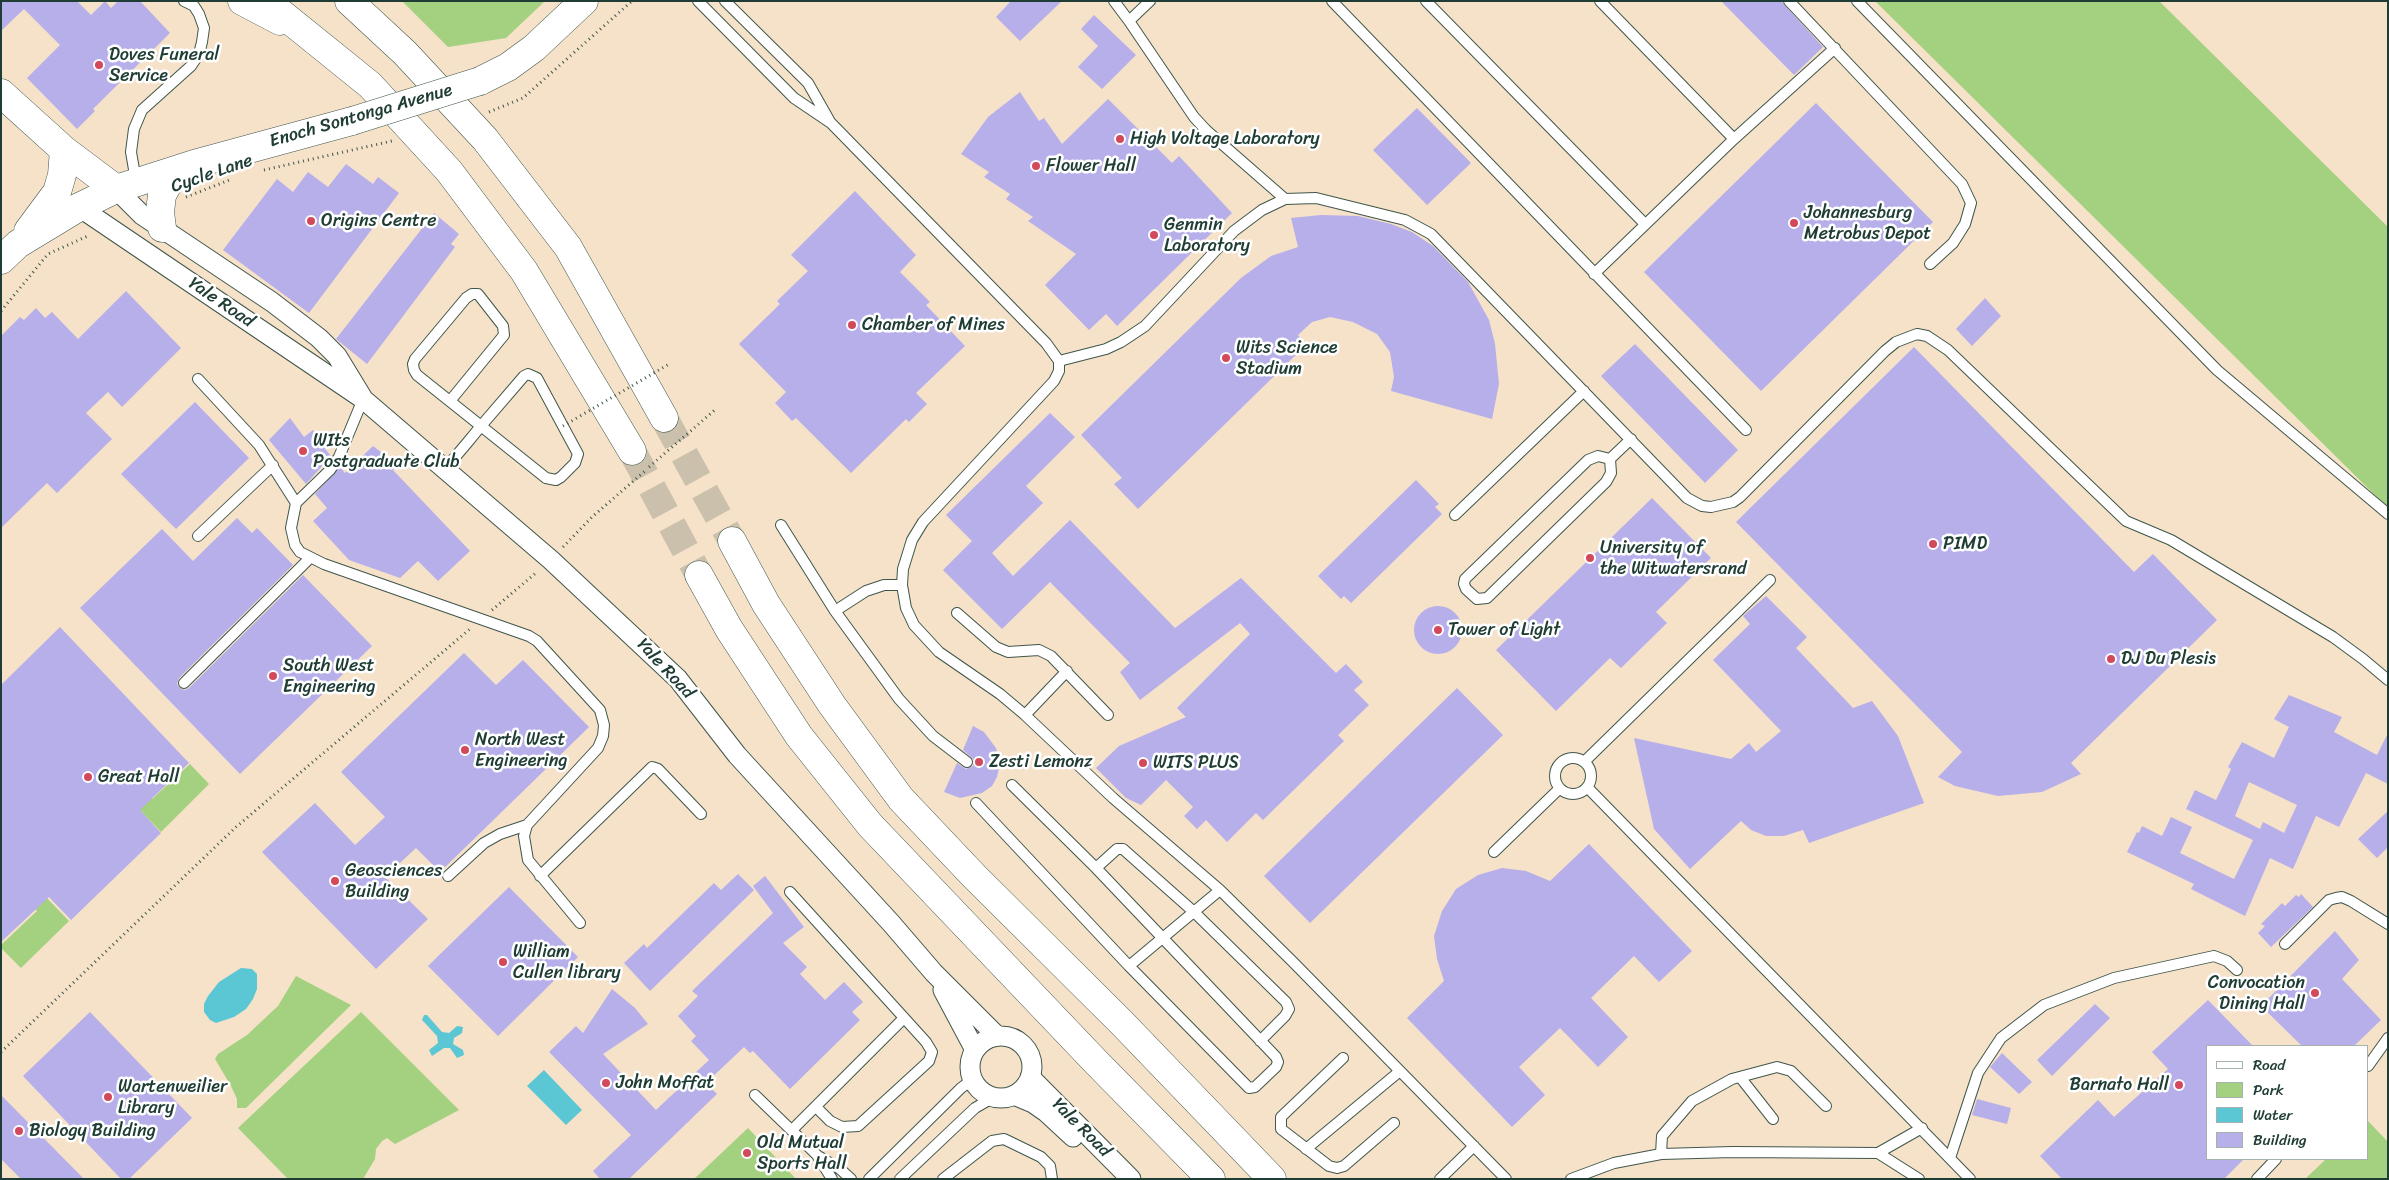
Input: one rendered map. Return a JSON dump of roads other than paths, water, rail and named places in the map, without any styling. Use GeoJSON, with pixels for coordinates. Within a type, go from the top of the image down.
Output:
{"type":"FeatureCollection","features":[{"type":"Feature","properties":{"kind":"main road"},"geometry":{"type":"LineString","coordinates":[[242,1],[312,38]]}},
{"type":"Feature","properties":{"kind":"main road"},"geometry":{"type":"LineString","coordinates":[[266,1],[370,85],[449,171],[524,271],[632,451]]}},
{"type":"Feature","properties":{"kind":"main road","name":"Enoch Sontonga Avenue"},"geometry":{"type":"LineString","coordinates":[[10,252],[79,207],[126,186],[175,170],[352,121],[480,81],[508,67],[534,48],[584,1]]}},
{"type":"Feature","properties":{"kind":"main road"},"geometry":{"type":"LineString","coordinates":[[349,2],[405,53],[485,139],[568,248],[664,418]]}},
{"type":"Feature","properties":{"kind":"main road"},"geometry":{"type":"LineString","coordinates":[[1,93],[64,150],[126,186]]}},
{"type":"Feature","properties":{"kind":"main road"},"geometry":{"type":"LineString","coordinates":[[10,252],[57,192],[62,175],[64,150]]}},
{"type":"Feature","properties":{"kind":"main road"},"geometry":{"type":"LineString","coordinates":[[161,218],[162,195],[175,170]]}},
{"type":"Feature","properties":{"kind":"main road"},"geometry":{"type":"LineString","coordinates":[[732,541],[766,604],[826,697],[901,799],[974,876],[1122,1023],[1272,1179]]}},
{"type":"Feature","properties":{"kind":"main road"},"geometry":{"type":"LineString","coordinates":[[699,574],[729,629],[799,736],[870,825],[1094,1061],[1211,1179]]}},
{"type":"Feature","properties":{"kind":"main road"},"geometry":{"type":"LineString","coordinates":[[1247,1152],[1293,1179]]}},
{"type":"Feature","properties":{"kind":"street","name":"Yale Road"},"geometry":{"type":"LineString","coordinates":[[126,186],[142,215],[161,218],[319,338],[337,356],[363,399]]}},
{"type":"Feature","properties":{"kind":"street","name":"Yale Road"},"geometry":{"type":"LineString","coordinates":[[79,207],[363,399],[551,560],[678,679],[737,755],[891,922],[934,973],[997,1036]]}},
{"type":"Feature","properties":{"kind":"street","name":"Yale Road"},"geometry":{"type":"LineString","coordinates":[[934,973],[975,1050]]}},
{"type":"Feature","properties":{"kind":"street"},"geometry":{"type":"LineString","coordinates":[[997,1036],[1010,1036],[1021,1042],[1029,1052],[1032,1064],[1030,1077],[1026,1084],[1014,1095],[994,1097],[978,1087],[973,1079],[971,1060],[975,1050],[981,1043],[997,1036]]}},
{"type":"Feature","properties":{"kind":"street","name":"Yale Road"},"geometry":{"type":"LineString","coordinates":[[1030,1077],[1131,1179]]}},
{"type":"Feature","properties":{"kind":"street","name":"Yale Road"},"geometry":{"type":"LineString","coordinates":[[1014,1095],[1034,1103],[1046,1112],[1116,1179]]}},
{"type":"Feature","properties":{"kind":"lane"},"geometry":{"type":"LineString","coordinates":[[126,186],[134,129],[142,110],[191,66],[202,42],[204,28],[200,14],[194,6],[184,1]]}},
{"type":"Feature","properties":{"kind":"lane"},"geometry":{"type":"LineString","coordinates":[[698,1],[794,98],[831,123],[1034,331],[1059,361],[1059,370],[1054,381],[923,522],[912,540],[903,569],[902,585],[906,608],[914,625],[939,652],[1000,694],[1025,715],[1113,798],[1220,890],[1506,1179]]}},
{"type":"Feature","properties":{"kind":"lane"},"geometry":{"type":"LineString","coordinates":[[725,1],[808,83],[831,123]]}},
{"type":"Feature","properties":{"kind":"lane"},"geometry":{"type":"LineString","coordinates":[[1114,1],[1194,117],[1206,130],[1284,199]]}},
{"type":"Feature","properties":{"kind":"lane"},"geometry":{"type":"LineString","coordinates":[[1129,21],[1150,1]]}},
{"type":"Feature","properties":{"kind":"lane"},"geometry":{"type":"LineString","coordinates":[[1332,1],[1746,430]]}},
{"type":"Feature","properties":{"kind":"lane"},"geometry":{"type":"LineString","coordinates":[[1426,1],[1645,224]]}},
{"type":"Feature","properties":{"kind":"lane"},"geometry":{"type":"LineString","coordinates":[[1600,1],[1734,139]]}},
{"type":"Feature","properties":{"kind":"lane"},"geometry":{"type":"LineString","coordinates":[[1789,1],[1962,184],[1971,203],[1965,224],[1953,243],[1930,264]]}},
{"type":"Feature","properties":{"kind":"lane"},"geometry":{"type":"LineString","coordinates":[[1857,1],[2217,370],[2388,514]]}},
{"type":"Feature","properties":{"kind":"lane"},"geometry":{"type":"LineString","coordinates":[[1594,274],[1734,139],[1835,48]]}},
{"type":"Feature","properties":{"kind":"lane"},"geometry":{"type":"LineString","coordinates":[[1059,361],[1106,349],[1121,342],[1145,326],[1234,231],[1262,210],[1284,199],[1316,198],[1405,220],[1426,230],[1441,242],[1687,498],[1694,503],[1711,507],[1733,502],[1885,351],[1909,336],[1917,334],[1926,336],[1948,350],[2126,521],[2171,540],[2333,637],[2363,658],[2388,680]]}},
{"type":"Feature","properties":{"kind":"lane"},"geometry":{"type":"LineString","coordinates":[[445,469],[481,426],[524,376],[528,374],[537,378],[576,450],[577,459],[561,477],[551,480],[481,426],[417,375],[413,364],[466,298],[472,294],[478,294],[503,326],[504,335],[450,401]]}},
{"type":"Feature","properties":{"kind":"lane"},"geometry":{"type":"LineString","coordinates":[[198,379],[252,436],[273,465],[296,503]]}},
{"type":"Feature","properties":{"kind":"lane"},"geometry":{"type":"LineString","coordinates":[[1455,516],[1584,391]]}},
{"type":"Feature","properties":{"kind":"lane"},"geometry":{"type":"LineString","coordinates":[[363,399],[340,457],[330,470],[296,503],[291,519],[292,537],[300,552],[310,558],[517,630],[537,641],[600,710],[604,725],[603,736],[598,748],[527,826],[500,834],[484,843],[448,876]]}},
{"type":"Feature","properties":{"kind":"lane"},"geometry":{"type":"LineString","coordinates":[[1610,459],[1598,456],[1588,460],[1466,579],[1464,584],[1466,589],[1476,599],[1487,598],[1606,482],[1610,473],[1610,459],[1631,440]]}},
{"type":"Feature","properties":{"kind":"lane"},"geometry":{"type":"LineString","coordinates":[[198,536],[273,465]]}},
{"type":"Feature","properties":{"kind":"lane"},"geometry":{"type":"LineString","coordinates":[[781,525],[835,611],[899,699],[933,736],[967,762]]}},
{"type":"Feature","properties":{"kind":"lane"},"geometry":{"type":"LineString","coordinates":[[184,683],[310,558]]}},
{"type":"Feature","properties":{"kind":"lane"},"geometry":{"type":"LineString","coordinates":[[1584,762],[1770,580]]}},
{"type":"Feature","properties":{"kind":"lane"},"geometry":{"type":"LineString","coordinates":[[835,611],[866,591],[884,585],[902,585]]}},
{"type":"Feature","properties":{"kind":"lane"},"geometry":{"type":"LineString","coordinates":[[957,613],[996,647],[1008,652],[1039,650],[1051,656],[1108,716]]}},
{"type":"Feature","properties":{"kind":"lane"},"geometry":{"type":"LineString","coordinates":[[1025,715],[1067,672]]}},
{"type":"Feature","properties":{"kind":"lane"},"geometry":{"type":"LineString","coordinates":[[1568,758],[1580,758],[1588,766],[1591,776],[1587,787],[1578,793],[1559,789],[1555,774],[1559,764],[1568,758]]}},
{"type":"Feature","properties":{"kind":"lane"},"geometry":{"type":"LineString","coordinates":[[540,876],[652,768],[658,769],[701,814]]}},
{"type":"Feature","properties":{"kind":"lane"},"geometry":{"type":"LineString","coordinates":[[976,803],[1129,966],[1249,1088],[1255,1087],[1276,1067],[1278,1062],[1096,868],[1012,784]]}},
{"type":"Feature","properties":{"kind":"lane"},"geometry":{"type":"LineString","coordinates":[[1587,787],[1970,1179]]}},
{"type":"Feature","properties":{"kind":"lane"},"geometry":{"type":"LineString","coordinates":[[1494,852],[1559,789]]}},
{"type":"Feature","properties":{"kind":"lane"},"geometry":{"type":"LineString","coordinates":[[527,826],[524,845],[528,860],[580,924]]}},
{"type":"Feature","properties":{"kind":"lane"},"geometry":{"type":"LineString","coordinates":[[1096,868],[1117,849],[1123,849],[1194,912],[1286,1002],[1288,1009],[1285,1016],[1260,1041]]}},
{"type":"Feature","properties":{"kind":"lane"},"geometry":{"type":"LineString","coordinates":[[1129,966],[1220,890]]}},
{"type":"Feature","properties":{"kind":"lane"},"geometry":{"type":"LineString","coordinates":[[790,892],[930,1047],[932,1052],[929,1061],[858,1126],[842,1126],[830,1121],[816,1107]]}},
{"type":"Feature","properties":{"kind":"lane"},"geometry":{"type":"LineString","coordinates":[[2285,944],[2330,900],[2336,898],[2342,897],[2350,901],[2388,924]]}},
{"type":"Feature","properties":{"kind":"lane"},"geometry":{"type":"LineString","coordinates":[[1950,1158],[1978,1072],[2000,1038],[2044,1005],[2114,978],[2214,956],[2227,961],[2237,970]]}},
{"type":"Feature","properties":{"kind":"lane"},"geometry":{"type":"LineString","coordinates":[[793,1129],[904,1018]]}},
{"type":"Feature","properties":{"kind":"lane"},"geometry":{"type":"LineString","coordinates":[[2369,1065],[2388,1038]]}},
{"type":"Feature","properties":{"kind":"lane"},"geometry":{"type":"LineString","coordinates":[[1343,1058],[1281,1117],[1279,1123],[1281,1129],[1329,1166],[1337,1168],[1344,1166],[1394,1123]]}},
{"type":"Feature","properties":{"kind":"lane"},"geometry":{"type":"LineString","coordinates":[[1661,1154],[1662,1136],[1692,1101],[1740,1077],[1777,1067],[1791,1071],[1826,1106]]}},
{"type":"Feature","properties":{"kind":"lane"},"geometry":{"type":"LineString","coordinates":[[1306,1149],[1400,1071]]}},
{"type":"Feature","properties":{"kind":"lane"},"geometry":{"type":"LineString","coordinates":[[1740,1077],[1773,1119]]}},
{"type":"Feature","properties":{"kind":"lane"},"geometry":{"type":"LineString","coordinates":[[869,1179],[961,1088],[973,1079]]}},
{"type":"Feature","properties":{"kind":"lane"},"geometry":{"type":"LineString","coordinates":[[755,1095],[793,1129],[817,1155],[832,1179]]}},
{"type":"Feature","properties":{"kind":"lane"},"geometry":{"type":"LineString","coordinates":[[900,1179],[975,1108],[994,1097]]}},
{"type":"Feature","properties":{"kind":"lane"},"geometry":{"type":"LineString","coordinates":[[1571,1179],[1614,1163],[1674,1152],[1878,1153],[1922,1128]]}},
{"type":"Feature","properties":{"kind":"lane"},"geometry":{"type":"LineString","coordinates":[[942,1179],[982,1147],[992,1141],[1004,1140],[1042,1157],[1050,1166],[1052,1179]]}},
{"type":"Feature","properties":{"kind":"lane"},"geometry":{"type":"LineString","coordinates":[[1440,1179],[1474,1146]]}},
{"type":"Feature","properties":{"kind":"lane"},"geometry":{"type":"LineString","coordinates":[[1878,1153],[1920,1179]]}},
{"type":"Feature","properties":{"kind":"lane"},"geometry":{"type":"LineString","coordinates":[[817,1155],[840,1169],[851,1179]]}},
{"type":"Feature","properties":{"kind":"lane"},"geometry":{"type":"LineString","coordinates":[[2257,1179],[2275,1160]]}},
{"type":"Feature","properties":{"kind":"water"},"geometry":{"type":"Polygon","coordinates":[[[241,968],[252,969],[257,974],[257,989],[253,999],[246,1009],[234,1017],[216,1023],[210,1020],[204,1012],[204,1004],[208,996],[219,982],[241,968]]]}},
{"type":"Feature","properties":{"kind":"water"},"geometry":{"type":"Polygon","coordinates":[[[424,1015],[427,1015],[442,1032],[449,1033],[457,1026],[463,1027],[462,1033],[454,1038],[453,1044],[463,1050],[464,1055],[457,1058],[450,1048],[444,1048],[432,1056],[429,1050],[438,1043],[437,1036],[422,1020],[424,1015]]]}},
{"type":"Feature","properties":{"kind":"water"},"geometry":{"type":"Polygon","coordinates":[[[544,1070],[582,1110],[566,1125],[527,1086],[544,1070]]]}},
{"type":"Feature","properties":{"kind":"tunnel"},"geometry":{"type":"LineString","coordinates":[[664,418],[732,541]]}},
{"type":"Feature","properties":{"kind":"tunnel"},"geometry":{"type":"LineString","coordinates":[[632,451],[699,575]]}},
{"type":"Feature","properties":{"kind":"place","name":"Doves Funeral Service"},"geometry":{"type":"Point","coordinates":[99,65]}},
{"type":"Feature","properties":{"kind":"place","name":"High Voltage Laboratory"},"geometry":{"type":"Point","coordinates":[1120,139]}},
{"type":"Feature","properties":{"kind":"place","name":"Flower Hall"},"geometry":{"type":"Point","coordinates":[1036,166]}},
{"type":"Feature","properties":{"kind":"place","name":"Origins Centre"},"geometry":{"type":"Point","coordinates":[311,221]}},
{"type":"Feature","properties":{"kind":"place","name":"Johannesburg Metrobus Depot"},"geometry":{"type":"Point","coordinates":[1794,223]}},
{"type":"Feature","properties":{"kind":"place","name":"Genmin Laboratory"},"geometry":{"type":"Point","coordinates":[1154,235]}},
{"type":"Feature","properties":{"kind":"place","name":"Chamber of Mines"},"geometry":{"type":"Point","coordinates":[852,325]}},
{"type":"Feature","properties":{"kind":"place","name":"Wits Science Stadium"},"geometry":{"type":"Point","coordinates":[1226,358]}},
{"type":"Feature","properties":{"kind":"place","name":"WIts Postgraduate Club"},"geometry":{"type":"Point","coordinates":[303,451]}},
{"type":"Feature","properties":{"kind":"place","name":"PIMD"},"geometry":{"type":"Point","coordinates":[1933,544]}},
{"type":"Feature","properties":{"kind":"place","name":"University of the Witwatersrand"},"geometry":{"type":"Point","coordinates":[1590,558]}},
{"type":"Feature","properties":{"kind":"place","name":"Tower of Light"},"geometry":{"type":"Point","coordinates":[1438,630]}},
{"type":"Feature","properties":{"kind":"place","name":"DJ Du Plesis"},"geometry":{"type":"Point","coordinates":[2111,659]}},
{"type":"Feature","properties":{"kind":"place","name":"South West Engineering"},"geometry":{"type":"Point","coordinates":[273,676]}},
{"type":"Feature","properties":{"kind":"place","name":"North West Engineering"},"geometry":{"type":"Point","coordinates":[465,750]}},
{"type":"Feature","properties":{"kind":"place","name":"Zesti Lemonz"},"geometry":{"type":"Point","coordinates":[979,762]}},
{"type":"Feature","properties":{"kind":"place","name":"WITS PLUS"},"geometry":{"type":"Point","coordinates":[1143,763]}},
{"type":"Feature","properties":{"kind":"place","name":"Great Hall"},"geometry":{"type":"Point","coordinates":[88,777]}},
{"type":"Feature","properties":{"kind":"place","name":"Geosciences Building"},"geometry":{"type":"Point","coordinates":[335,881]}},
{"type":"Feature","properties":{"kind":"place","name":"William Cullen library"},"geometry":{"type":"Point","coordinates":[503,962]}},
{"type":"Feature","properties":{"kind":"place","name":"Convocation Dining Hall"},"geometry":{"type":"Point","coordinates":[2315,993]}},
{"type":"Feature","properties":{"kind":"place","name":"John Moffat"},"geometry":{"type":"Point","coordinates":[606,1083]}},
{"type":"Feature","properties":{"kind":"place","name":"Barnato Hall"},"geometry":{"type":"Point","coordinates":[2179,1085]}},
{"type":"Feature","properties":{"kind":"place","name":"Wartenweilier Library"},"geometry":{"type":"Point","coordinates":[108,1097]}},
{"type":"Feature","properties":{"kind":"place","name":"Biology Building"},"geometry":{"type":"Point","coordinates":[19,1131]}},
{"type":"Feature","properties":{"kind":"place","name":"Old Mutual Sports Hall"},"geometry":{"type":"Point","coordinates":[747,1153]}}]}
